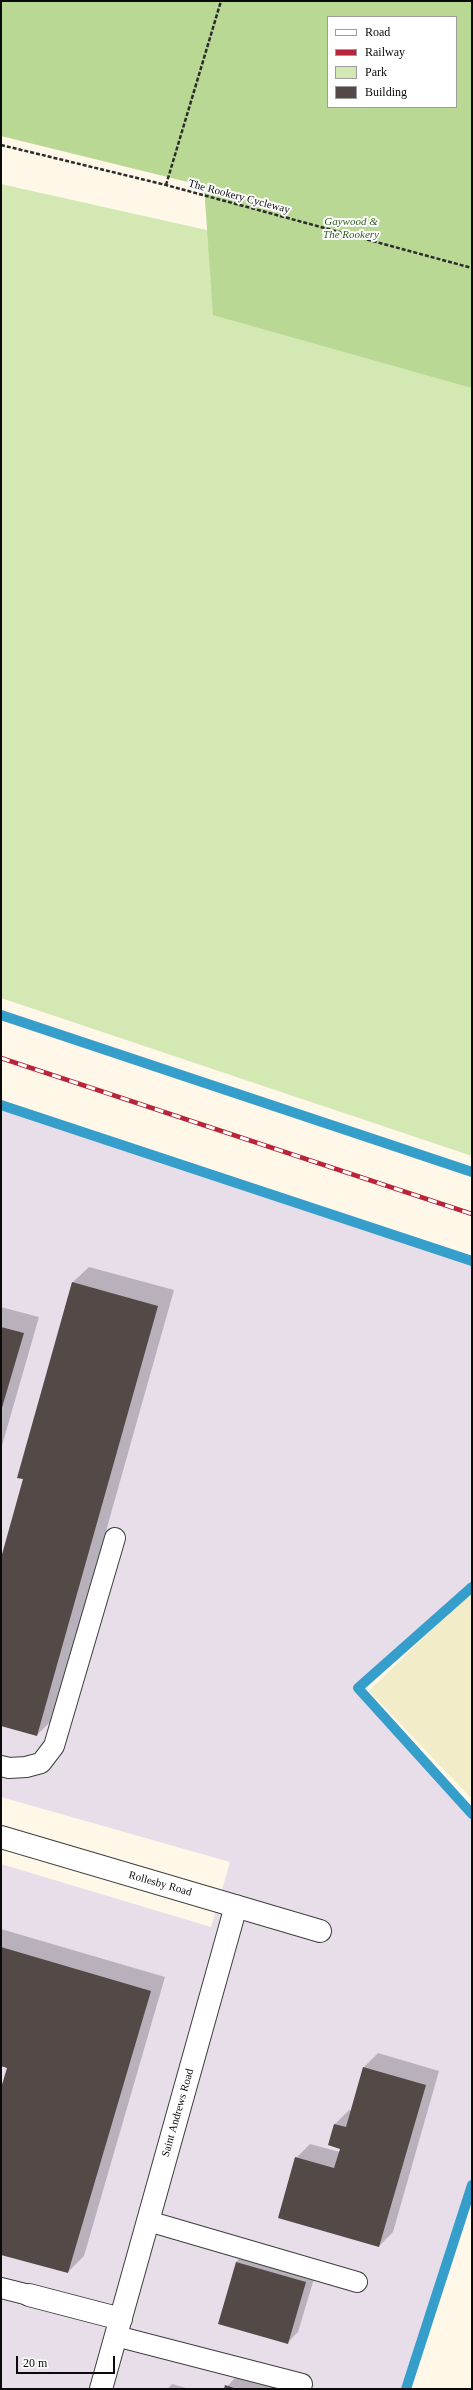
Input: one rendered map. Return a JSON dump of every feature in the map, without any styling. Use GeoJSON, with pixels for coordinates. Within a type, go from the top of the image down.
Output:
{"type":"FeatureCollection","features":[{"type":"Feature","properties":{"kind":"street","name":"Rollesby Road"},"geometry":{"type":"LineString","coordinates":[[1,1837],[320,1931]]}},
{"type":"Feature","properties":{"kind":"street","name":"Saint Andrews Road"},"geometry":{"type":"LineString","coordinates":[[101,2389],[236,1906]]}},
{"type":"Feature","properties":{"kind":"street"},"geometry":{"type":"LineString","coordinates":[[29,2295],[118,2328]]}},
{"type":"Feature","properties":{"kind":"lane"},"geometry":{"type":"LineString","coordinates":[[1,1766],[9,1768],[26,1767],[41,1763],[54,1746],[115,1538]]}},
{"type":"Feature","properties":{"kind":"lane"},"geometry":{"type":"LineString","coordinates":[[148,2221],[357,2282]]}},
{"type":"Feature","properties":{"kind":"lane"},"geometry":{"type":"LineString","coordinates":[[1,2288],[29,2295]]}},
{"type":"Feature","properties":{"kind":"lane"},"geometry":{"type":"LineString","coordinates":[[118,2328],[302,2384]]}},
{"type":"Feature","properties":{"kind":"path"},"geometry":{"type":"LineString","coordinates":[[166,185],[221,1]]}},
{"type":"Feature","properties":{"kind":"path","name":"The Rookery Cycleway"},"geometry":{"type":"LineString","coordinates":[[1,146],[166,185],[472,268]]}},
{"type":"Feature","properties":{"kind":"shaded area"},"geometry":{"type":"Polygon","coordinates":[[[1,1105],[472,1261],[472,1587],[358,1688],[472,1814],[472,2185],[406,2389],[1,2389],[1,1864],[211,1927],[230,1862],[1,1797],[1,1105]]]}},
{"type":"Feature","properties":{"kind":"shaded area"},"geometry":{"type":"Polygon","coordinates":[[[472,1590],[472,1799],[369,1691],[472,1590]]]}},
{"type":"Feature","properties":{"kind":"green space","name":"Gaywood & The Rookery"},"geometry":{"type":"Polygon","coordinates":[[[1,1],[472,1],[472,388],[213,315],[204,186],[1,136],[1,1]]]}},
{"type":"Feature","properties":{"kind":"green space"},"geometry":{"type":"Polygon","coordinates":[[[1,184],[220,233],[472,315],[472,1156],[1,998],[1,184]]]}},
{"type":"Feature","properties":{"kind":"building"},"geometry":{"type":"Polygon","coordinates":[[[72,1282],[158,1306],[37,1736],[1,1726],[1,1558],[23,1479],[17,1478],[72,1282]]]}},
{"type":"Feature","properties":{"kind":"building"},"geometry":{"type":"Polygon","coordinates":[[[1,1327],[24,1333],[1,1411],[1,1327]]]}},
{"type":"Feature","properties":{"kind":"building"},"geometry":{"type":"Polygon","coordinates":[[[1,1947],[151,1991],[68,2273],[1,2255],[1,2088],[7,2068],[1,2066],[1,1947]]]}},
{"type":"Feature","properties":{"kind":"building"},"geometry":{"type":"Polygon","coordinates":[[[363,2067],[426,2085],[379,2247],[278,2218],[295,2157],[334,2168],[340,2149],[328,2145],[334,2124],[346,2127],[363,2067]]]}},
{"type":"Feature","properties":{"kind":"building"},"geometry":{"type":"Polygon","coordinates":[[[236,2262],[306,2282],[288,2344],[218,2324],[236,2262]]]}},
{"type":"Feature","properties":{"kind":"building"},"geometry":{"type":"Polygon","coordinates":[[[225,2385],[237,2389],[224,2389],[225,2385]]]}},
{"type":"Feature","properties":{"kind":"waterway"},"geometry":{"type":"LineString","coordinates":[[1,1015],[472,1172]]}},
{"type":"Feature","properties":{"kind":"waterway"},"geometry":{"type":"LineString","coordinates":[[1,1105],[472,1261]]}},
{"type":"Feature","properties":{"kind":"waterway"},"geometry":{"type":"LineString","coordinates":[[472,1587],[358,1688],[472,1814]]}},
{"type":"Feature","properties":{"kind":"waterway"},"geometry":{"type":"LineString","coordinates":[[406,2389],[472,2185]]}},
{"type":"Feature","properties":{"kind":"railway"},"geometry":{"type":"LineString","coordinates":[[1,1058],[472,1214]]}}]}
